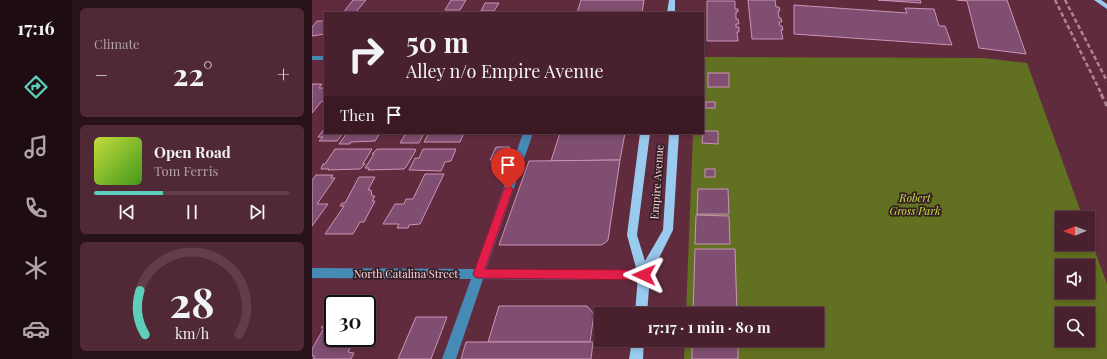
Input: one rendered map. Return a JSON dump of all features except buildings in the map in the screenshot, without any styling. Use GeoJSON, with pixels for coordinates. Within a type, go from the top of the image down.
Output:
{"type":"FeatureCollection","features":[{"type":"Feature","properties":{"kind":"main road"},"geometry":{"type":"LineString","coordinates":[[671,12],[672,0]]}},
{"type":"Feature","properties":{"kind":"main road"},"geometry":{"type":"LineString","coordinates":[[1097,0],[1107,7]]}},
{"type":"Feature","properties":{"kind":"main road","name":"Empire Avenue"},"geometry":{"type":"LineString","coordinates":[[642,307],[644,275],[632,235],[646,134]]}},
{"type":"Feature","properties":{"kind":"main road","name":"Empire Avenue"},"geometry":{"type":"LineString","coordinates":[[644,275],[668,230],[674,134]]}},
{"type":"Feature","properties":{"kind":"main road"},"geometry":{"type":"LineString","coordinates":[[636,359],[637,347]]}},
{"type":"Feature","properties":{"kind":"street"},"geometry":{"type":"LineString","coordinates":[[312,58],[324,58]]}},
{"type":"Feature","properties":{"kind":"street"},"geometry":{"type":"LineString","coordinates":[[449,359],[528,134]]}},
{"type":"Feature","properties":{"kind":"street","name":"North Catalina Street"},"geometry":{"type":"LineString","coordinates":[[312,274],[644,275]]}},
{"type":"Feature","properties":{"kind":"green space","name":"Robert Gross Park"},"geometry":{"type":"Polygon","coordinates":[[[704,57],[983,58],[1027,63],[1080,211],[1055,211],[1055,251],[1095,251],[1107,284],[1107,359],[684,359],[685,347],[824,347],[824,307],[686,307],[693,134],[704,134],[704,57]]]}},
{"type":"Feature","properties":{"kind":"railway"},"geometry":{"type":"LineString","coordinates":[[1055,0],[1102,95]]}},
{"type":"Feature","properties":{"kind":"railway"},"geometry":{"type":"LineString","coordinates":[[1065,0],[1107,81]]}},
{"type":"Feature","properties":{"kind":"railway"},"geometry":{"type":"LineString","coordinates":[[1101,94],[1107,106]]}},
{"type":"Feature","properties":{"kind":"route"},"geometry":{"type":"LineString","coordinates":[[508,189],[478,274],[644,275]]}}]}
